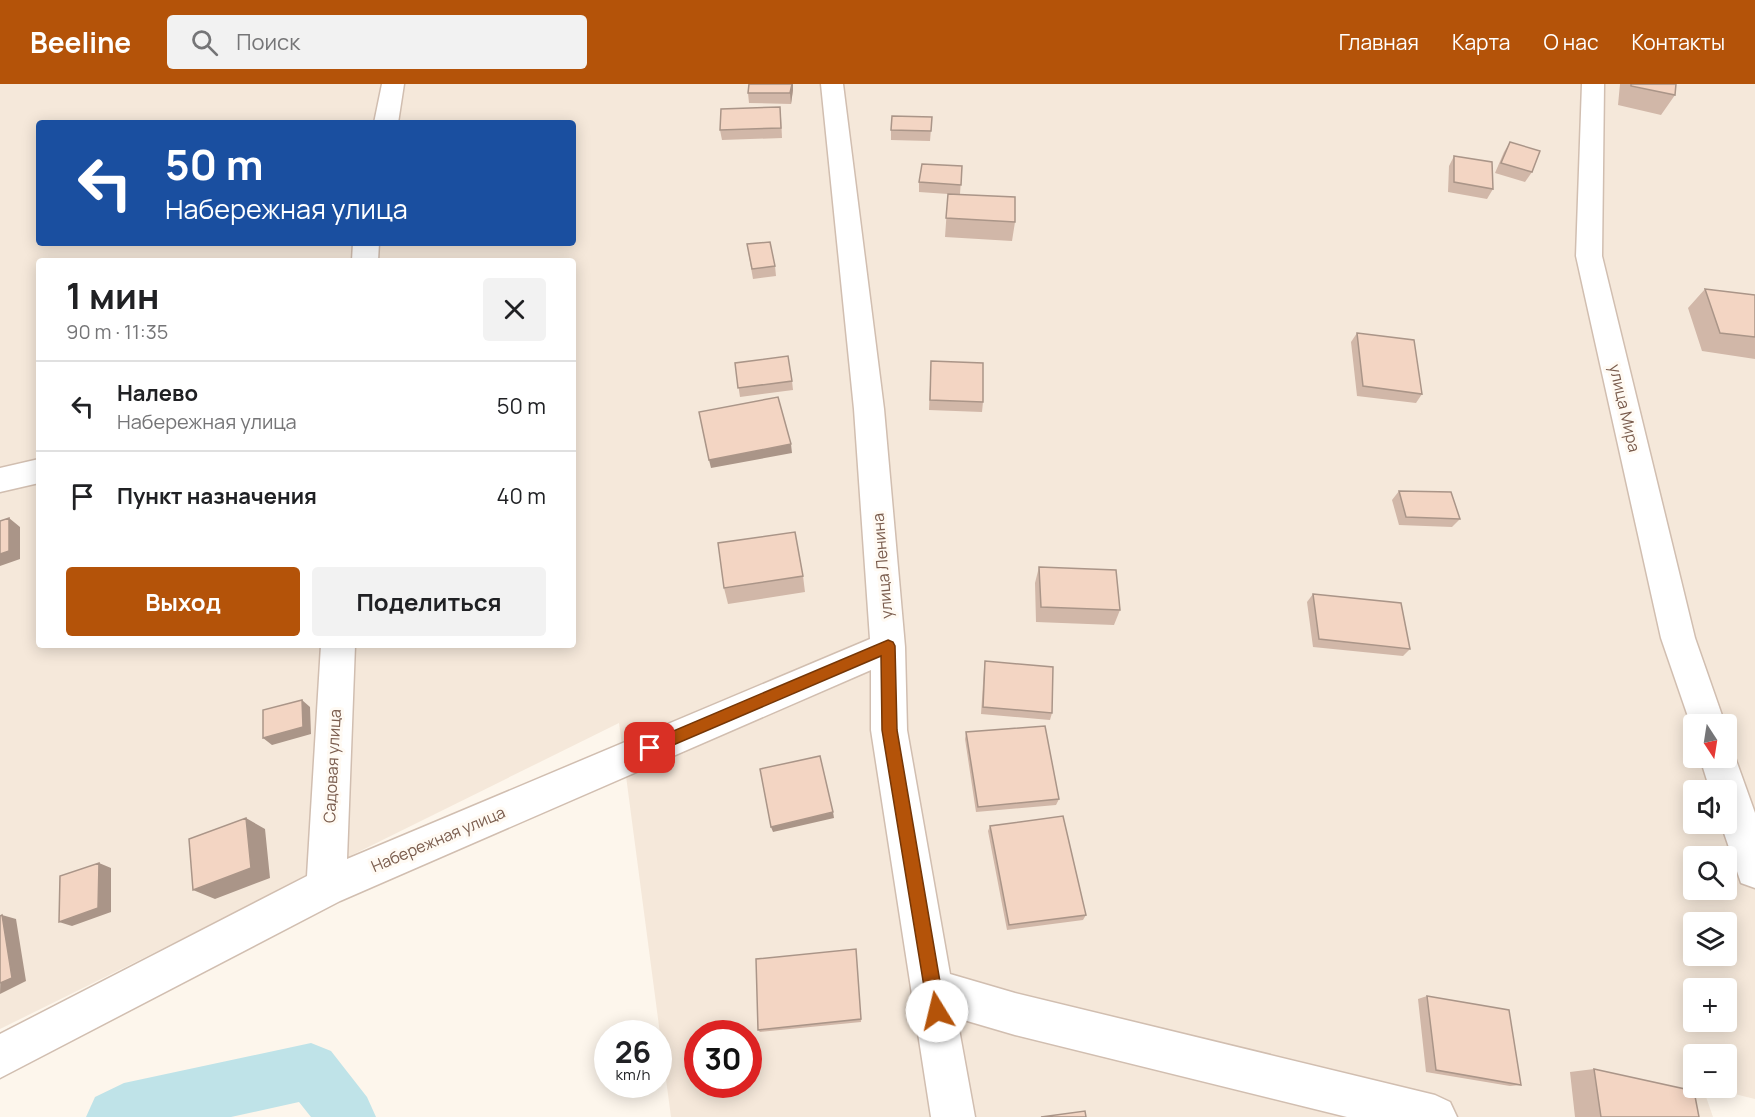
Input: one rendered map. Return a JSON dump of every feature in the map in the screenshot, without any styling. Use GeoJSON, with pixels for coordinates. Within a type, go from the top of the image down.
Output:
{"type":"FeatureCollection","features":[{"type":"Feature","properties":{"kind":"street"},"geometry":{"type":"LineString","coordinates":[[387,120],[393,84]]}},
{"type":"Feature","properties":{"kind":"street","name":"улица Ленина"},"geometry":{"type":"LineString","coordinates":[[832,84],[869,410],[888,646],[889,730],[953,1117]]}},
{"type":"Feature","properties":{"kind":"street","name":"улица Мира"},"geometry":{"type":"LineString","coordinates":[[1593,84],[1589,256],[1678,638],[1704,714]]}},
{"type":"Feature","properties":{"kind":"street"},"geometry":{"type":"LineString","coordinates":[[0,480],[36,472]]}},
{"type":"Feature","properties":{"kind":"street","name":"Набережная улица"},"geometry":{"type":"LineString","coordinates":[[0,1057],[326,887],[888,646]]}},
{"type":"Feature","properties":{"kind":"street","name":"Садовая улица"},"geometry":{"type":"LineString","coordinates":[[326,887],[338,648]]}},
{"type":"Feature","properties":{"kind":"street"},"geometry":{"type":"LineString","coordinates":[[1721,768],[1755,869]]}},
{"type":"Feature","properties":{"kind":"street"},"geometry":{"type":"LineString","coordinates":[[933,990],[1015,1014],[1435,1117]]}},
{"type":"Feature","properties":{"kind":"shaded area"},"geometry":{"type":"Polygon","coordinates":[[[0,84],[1755,84],[1755,1099],[1737,1095],[1737,1044],[1683,1044],[1683,1098],[1706,1098],[1713,1117],[671,1117],[668,1098],[672,1098],[672,1020],[658,1020],[619,723],[0,1029],[0,84]]]}},
{"type":"Feature","properties":{"kind":"building"},"geometry":{"type":"Polygon","coordinates":[[[749,84],[792,84],[790,93],[748,93],[749,84]]]}},
{"type":"Feature","properties":{"kind":"building"},"geometry":{"type":"Polygon","coordinates":[[[1631,84],[1676,84],[1675,95],[1631,86],[1631,84]]]}},
{"type":"Feature","properties":{"kind":"building"},"geometry":{"type":"Polygon","coordinates":[[[780,107],[781,128],[720,130],[721,109],[780,107]]]}},
{"type":"Feature","properties":{"kind":"building"},"geometry":{"type":"Polygon","coordinates":[[[892,116],[932,117],[931,131],[891,130],[892,116]]]}},
{"type":"Feature","properties":{"kind":"building"},"geometry":{"type":"Polygon","coordinates":[[[1510,142],[1540,151],[1532,172],[1501,163],[1510,142]]]}},
{"type":"Feature","properties":{"kind":"building"},"geometry":{"type":"Polygon","coordinates":[[[1454,156],[1492,162],[1493,189],[1454,182],[1454,156]]]}},
{"type":"Feature","properties":{"kind":"building"},"geometry":{"type":"Polygon","coordinates":[[[922,164],[962,166],[961,185],[919,182],[922,164]]]}},
{"type":"Feature","properties":{"kind":"building"},"geometry":{"type":"Polygon","coordinates":[[[948,194],[1015,197],[1015,222],[946,218],[948,194]]]}},
{"type":"Feature","properties":{"kind":"building"},"geometry":{"type":"Polygon","coordinates":[[[770,242],[775,266],[752,269],[747,244],[770,242]]]}},
{"type":"Feature","properties":{"kind":"building"},"geometry":{"type":"Polygon","coordinates":[[[1705,289],[1755,295],[1755,337],[1720,333],[1705,289]]]}},
{"type":"Feature","properties":{"kind":"building"},"geometry":{"type":"Polygon","coordinates":[[[1357,333],[1414,340],[1422,394],[1363,386],[1357,333]]]}},
{"type":"Feature","properties":{"kind":"building"},"geometry":{"type":"Polygon","coordinates":[[[788,356],[792,381],[738,388],[735,363],[788,356]]]}},
{"type":"Feature","properties":{"kind":"building"},"geometry":{"type":"Polygon","coordinates":[[[931,361],[983,363],[983,402],[930,400],[931,361]]]}},
{"type":"Feature","properties":{"kind":"building"},"geometry":{"type":"Polygon","coordinates":[[[778,397],[791,444],[709,460],[699,412],[778,397]]]}},
{"type":"Feature","properties":{"kind":"building"},"geometry":{"type":"Polygon","coordinates":[[[1399,491],[1451,492],[1460,519],[1406,517],[1399,491]]]}},
{"type":"Feature","properties":{"kind":"building"},"geometry":{"type":"Polygon","coordinates":[[[9,518],[9,551],[0,554],[0,521],[9,518]]]}},
{"type":"Feature","properties":{"kind":"building"},"geometry":{"type":"Polygon","coordinates":[[[795,532],[803,576],[724,588],[718,543],[795,532]]]}},
{"type":"Feature","properties":{"kind":"building"},"geometry":{"type":"Polygon","coordinates":[[[1039,567],[1116,570],[1120,610],[1041,607],[1039,567]]]}},
{"type":"Feature","properties":{"kind":"building"},"geometry":{"type":"Polygon","coordinates":[[[1313,594],[1401,603],[1410,649],[1319,639],[1313,594]]]}},
{"type":"Feature","properties":{"kind":"building"},"geometry":{"type":"Polygon","coordinates":[[[985,661],[1053,667],[1052,713],[983,707],[985,661]]]}},
{"type":"Feature","properties":{"kind":"building"},"geometry":{"type":"Polygon","coordinates":[[[302,700],[303,727],[263,738],[263,710],[302,700]]]}},
{"type":"Feature","properties":{"kind":"building"},"geometry":{"type":"Polygon","coordinates":[[[1045,726],[1059,799],[978,807],[966,732],[1045,726]]]}},
{"type":"Feature","properties":{"kind":"building"},"geometry":{"type":"Polygon","coordinates":[[[820,756],[833,812],[771,827],[760,769],[820,756]]]}},
{"type":"Feature","properties":{"kind":"building"},"geometry":{"type":"Polygon","coordinates":[[[1063,816],[1086,915],[1009,925],[990,826],[1063,816]]]}},
{"type":"Feature","properties":{"kind":"building"},"geometry":{"type":"Polygon","coordinates":[[[246,818],[251,868],[193,890],[189,839],[246,818]]]}},
{"type":"Feature","properties":{"kind":"building"},"geometry":{"type":"Polygon","coordinates":[[[99,863],[98,908],[59,922],[60,876],[99,863]]]}},
{"type":"Feature","properties":{"kind":"building"},"geometry":{"type":"Polygon","coordinates":[[[2,915],[12,978],[0,983],[0,916],[2,915]]]}},
{"type":"Feature","properties":{"kind":"building"},"geometry":{"type":"Polygon","coordinates":[[[856,949],[861,1019],[762,1030],[762,1020],[758,1020],[756,959],[856,949]]]}},
{"type":"Feature","properties":{"kind":"building"},"geometry":{"type":"Polygon","coordinates":[[[1427,996],[1509,1010],[1521,1085],[1436,1070],[1427,996]]]}},
{"type":"Feature","properties":{"kind":"building"},"geometry":{"type":"Polygon","coordinates":[[[1594,1069],[1683,1089],[1683,1098],[1695,1098],[1699,1117],[1601,1117],[1594,1069]]]}},
{"type":"Feature","properties":{"kind":"building"},"geometry":{"type":"Polygon","coordinates":[[[1085,1111],[1086,1117],[1041,1117],[1085,1111]]]}},
{"type":"Feature","properties":{"kind":"waterway"},"geometry":{"type":"LineString","coordinates":[[115,1117],[124,1112],[311,1071],[347,1117]]}},
{"type":"Feature","properties":{"kind":"route"},"geometry":{"type":"LineString","coordinates":[[650,748],[888,646],[889,730],[937,1011]]}}]}
